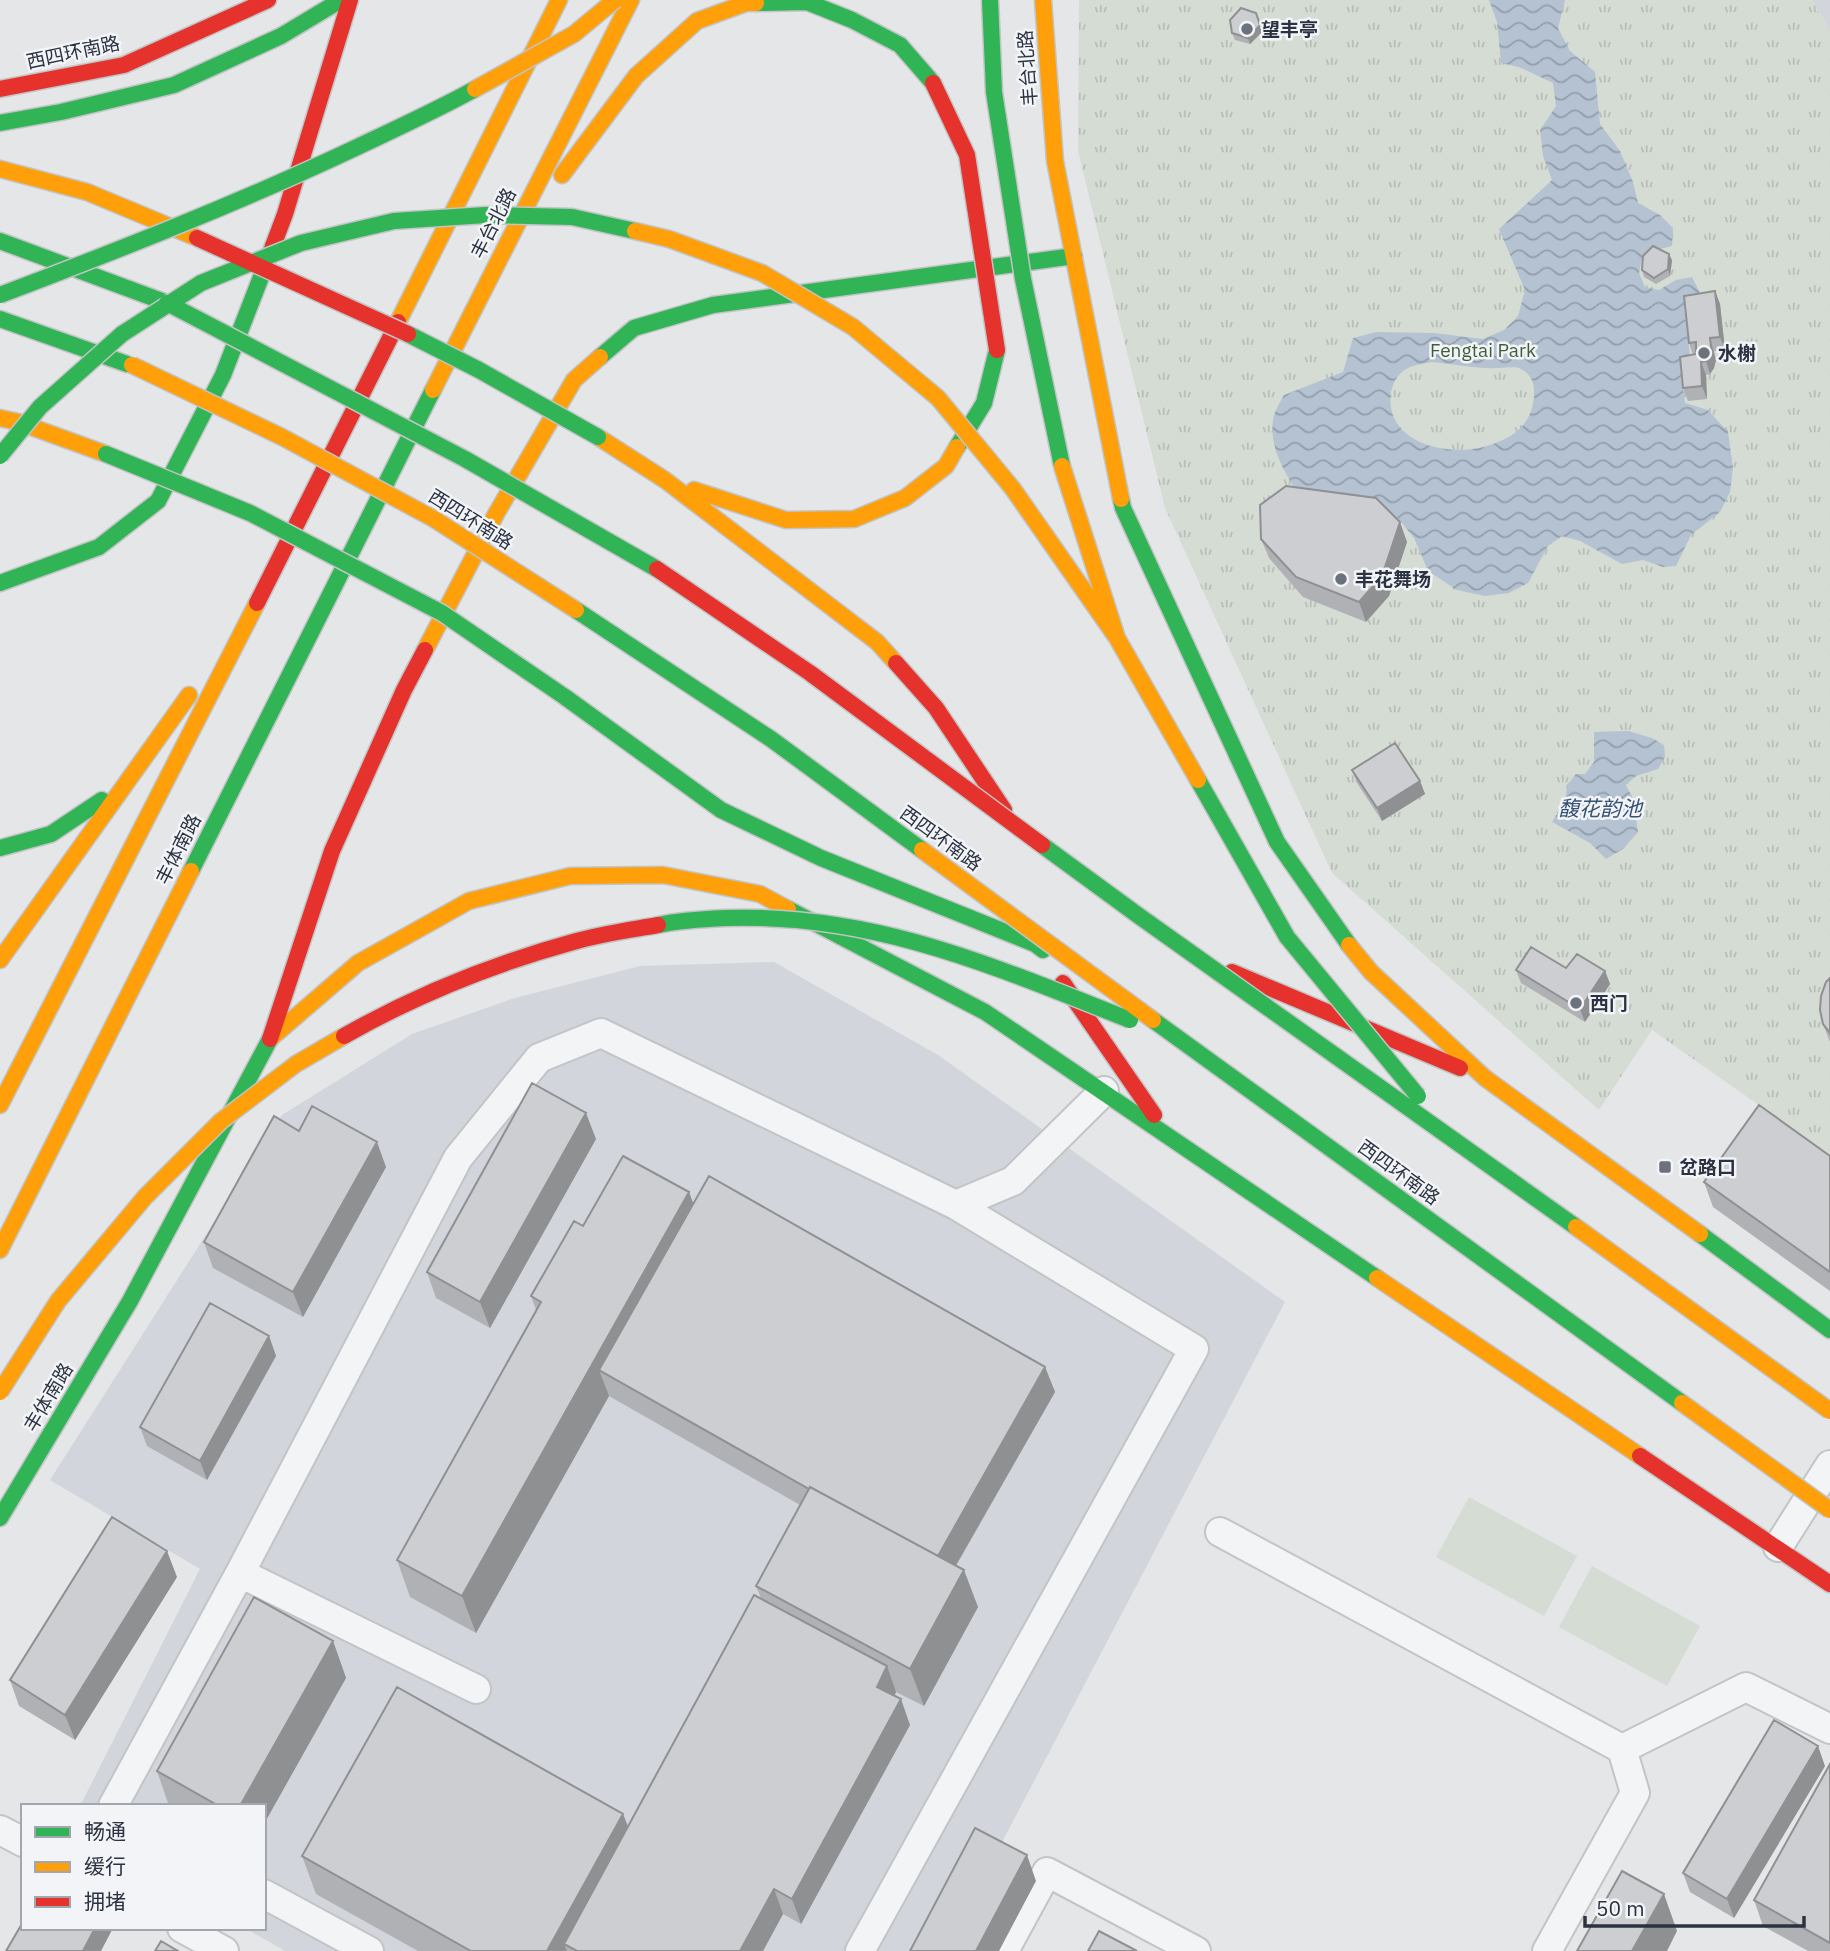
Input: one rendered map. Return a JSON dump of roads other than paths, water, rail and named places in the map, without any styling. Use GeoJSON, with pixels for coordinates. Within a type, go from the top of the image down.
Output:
{"type":"FeatureCollection","features":[{"type":"Feature","properties":{"kind":"main road","name":"西四环南路"},"geometry":{"type":"LineString","coordinates":[[0,89],[124,65],[268,0]]}},
{"type":"Feature","properties":{"kind":"main road"},"geometry":{"type":"LineString","coordinates":[[0,123],[61,112],[174,85],[281,36],[341,0]]}},
{"type":"Feature","properties":{"kind":"main road"},"geometry":{"type":"LineString","coordinates":[[0,583],[99,547],[158,501],[223,375],[276,239],[350,0]]}},
{"type":"Feature","properties":{"kind":"main road"},"geometry":{"type":"LineString","coordinates":[[0,1105],[258,600],[559,0]]}},
{"type":"Feature","properties":{"kind":"main road"},"geometry":{"type":"LineString","coordinates":[[0,295],[140,242],[272,186],[444,106],[574,34],[615,0]]}},
{"type":"Feature","properties":{"kind":"main road","name":"丰台北路"},"geometry":{"type":"LineString","coordinates":[[394,466],[631,0]]}},
{"type":"Feature","properties":{"kind":"main road"},"geometry":{"type":"LineString","coordinates":[[990,0],[994,92],[1023,279],[1056,445],[1117,638]]}},
{"type":"Feature","properties":{"kind":"main road","name":"丰台北路"},"geometry":{"type":"LineString","coordinates":[[1043,0],[1055,161],[1074,256]]}},
{"type":"Feature","properties":{"kind":"main road"},"geometry":{"type":"LineString","coordinates":[[496,264],[636,76],[697,21],[746,3],[807,2],[852,20],[900,45],[933,83],[967,155],[997,350],[984,403],[946,466],[905,498],[854,519],[786,520],[665,480]]}},
{"type":"Feature","properties":{"kind":"main road"},"geometry":{"type":"LineString","coordinates":[[0,169],[87,192],[374,317],[479,370],[597,437],[665,480],[877,642],[936,708],[1004,810],[1209,962],[1774,1370]]}},
{"type":"Feature","properties":{"kind":"main road"},"geometry":{"type":"LineString","coordinates":[[0,456],[40,407],[122,334],[201,283],[301,243],[394,221],[486,215],[572,217],[669,239],[762,273],[853,327],[938,398],[1013,489],[1117,638],[1287,937],[1451,1136]]}},
{"type":"Feature","properties":{"kind":"main road"},"geometry":{"type":"LineString","coordinates":[[0,241],[167,303],[465,459],[660,571],[810,673],[1139,916],[1451,1136],[1826,1408]]}},
{"type":"Feature","properties":{"kind":"main road"},"geometry":{"type":"LineString","coordinates":[[271,1038],[332,851],[404,690],[496,514],[574,380],[634,328],[713,305],[1074,256],[1123,508],[1277,842],[1333,925],[1371,972],[1485,1078],[1830,1330]]}},
{"type":"Feature","properties":{"kind":"main road","name":"西四环南路"},"geometry":{"type":"LineString","coordinates":[[0,319],[132,365],[282,437],[434,519],[622,639],[771,739],[1180,1040],[1823,1505]]}},
{"type":"Feature","properties":{"kind":"main road","name":"西四环南路"},"geometry":{"type":"LineString","coordinates":[[0,421],[19,422],[106,454],[250,513],[442,613],[565,697],[721,810],[821,858],[1035,944],[1823,1505]]}},
{"type":"Feature","properties":{"kind":"main road","name":"丰体南路"},"geometry":{"type":"LineString","coordinates":[[0,1250],[394,466]]}},
{"type":"Feature","properties":{"kind":"main road"},"geometry":{"type":"LineString","coordinates":[[0,960],[258,600]]}},
{"type":"Feature","properties":{"kind":"main road"},"geometry":{"type":"LineString","coordinates":[[0,848],[51,834],[122,787]]}},
{"type":"Feature","properties":{"kind":"main road"},"geometry":{"type":"LineString","coordinates":[[271,1038],[358,963],[469,901],[570,876],[663,875],[760,894],[985,1012],[1830,1584]]}},
{"type":"Feature","properties":{"kind":"main road"},"geometry":{"type":"LineString","coordinates":[[0,1392],[58,1301],[145,1197],[220,1121],[296,1064],[394,1009],[479,972],[575,941],[681,920],[769,917],[845,925],[927,944],[1012,974],[1180,1040]]}},
{"type":"Feature","properties":{"kind":"main road"},"geometry":{"type":"LineString","coordinates":[[1035,944],[1168,1134]]}},
{"type":"Feature","properties":{"kind":"main road"},"geometry":{"type":"LineString","coordinates":[[1209,962],[1485,1078]]}},
{"type":"Feature","properties":{"kind":"main road","name":"丰体南路"},"geometry":{"type":"LineString","coordinates":[[0,1518],[5,1497],[130,1301],[271,1038]]}},
{"type":"Feature","properties":{"kind":"street"},"geometry":{"type":"LineString","coordinates":[[114,1804],[240,1573],[458,1158],[539,1058],[601,1033],[956,1205],[1194,1349],[860,1951]]}},
{"type":"Feature","properties":{"kind":"street"},"geometry":{"type":"LineString","coordinates":[[956,1205],[1013,1181],[1104,1091]]}},
{"type":"Feature","properties":{"kind":"street"},"geometry":{"type":"LineString","coordinates":[[1778,1547],[1823,1505],[1830,1465]]}},
{"type":"Feature","properties":{"kind":"street"},"geometry":{"type":"LineString","coordinates":[[1220,1532],[1622,1749],[1635,1793],[1547,1951]]}},
{"type":"Feature","properties":{"kind":"street"},"geometry":{"type":"LineString","coordinates":[[240,1573],[476,1689]]}},
{"type":"Feature","properties":{"kind":"street"},"geometry":{"type":"LineString","coordinates":[[1622,1749],[1746,1687],[1830,1729]]}},
{"type":"Feature","properties":{"kind":"street"},"geometry":{"type":"LineString","coordinates":[[0,1830],[21,1841]]}},
{"type":"Feature","properties":{"kind":"street"},"geometry":{"type":"LineString","coordinates":[[1004,1951],[1047,1872],[1196,1951]]}},
{"type":"Feature","properties":{"kind":"street"},"geometry":{"type":"LineString","coordinates":[[266,1895],[369,1951]]}},
{"type":"Feature","properties":{"kind":"street"},"geometry":{"type":"LineString","coordinates":[[186,1930],[224,1951]]}},
{"type":"Feature","properties":{"kind":"water"},"geometry":{"type":"Polygon","coordinates":[[[1489,0],[1565,0],[1558,28],[1570,51],[1595,72],[1600,124],[1620,151],[1633,182],[1638,203],[1660,215],[1673,228],[1672,246],[1652,251],[1642,259],[1639,273],[1645,287],[1659,290],[1676,280],[1692,277],[1701,295],[1684,307],[1691,364],[1680,366],[1685,403],[1708,410],[1728,432],[1733,468],[1730,492],[1720,512],[1691,535],[1676,566],[1663,567],[1643,560],[1622,564],[1580,541],[1562,536],[1548,546],[1528,583],[1509,593],[1485,596],[1457,590],[1428,571],[1414,538],[1397,517],[1376,509],[1303,500],[1280,463],[1272,431],[1275,414],[1284,395],[1343,372],[1353,338],[1376,332],[1434,333],[1483,339],[1504,330],[1518,316],[1525,290],[1499,229],[1552,180],[1543,156],[1540,130],[1556,106],[1553,83],[1519,67],[1501,63],[1497,22],[1489,0]],[[1432,362],[1416,365],[1402,372],[1391,391],[1392,413],[1407,434],[1430,446],[1469,449],[1511,436],[1524,424],[1534,400],[1533,384],[1527,373],[1516,368],[1482,368],[1432,362]]]}},
{"type":"Feature","properties":{"kind":"water","name":"馥花韵池"},"geometry":{"type":"Polygon","coordinates":[[[1628,731],[1652,738],[1664,745],[1665,757],[1658,769],[1636,776],[1626,785],[1633,799],[1638,832],[1623,849],[1606,859],[1590,843],[1552,822],[1565,801],[1566,786],[1576,774],[1585,774],[1594,762],[1594,732],[1628,731]]]}},
{"type":"Feature","properties":{"kind":"place","name":"望丰亭"},"geometry":{"type":"Point","coordinates":[1247,29]}},
{"type":"Feature","properties":{"kind":"place","name":"水榭"},"geometry":{"type":"Point","coordinates":[1704,353]}},
{"type":"Feature","properties":{"kind":"place","name":"丰花舞场"},"geometry":{"type":"Point","coordinates":[1341,579]}},
{"type":"Feature","properties":{"kind":"place","name":"西门"},"geometry":{"type":"Point","coordinates":[1576,1003]}},
{"type":"Feature","properties":{"kind":"place","name":"岔路口"},"geometry":{"type":"Point","coordinates":[1665,1167]}},
{"type":"Feature","properties":{"kind":"park label","name":"Fengtai Park"},"geometry":{"type":"Point","coordinates":[1483,350]}}]}
